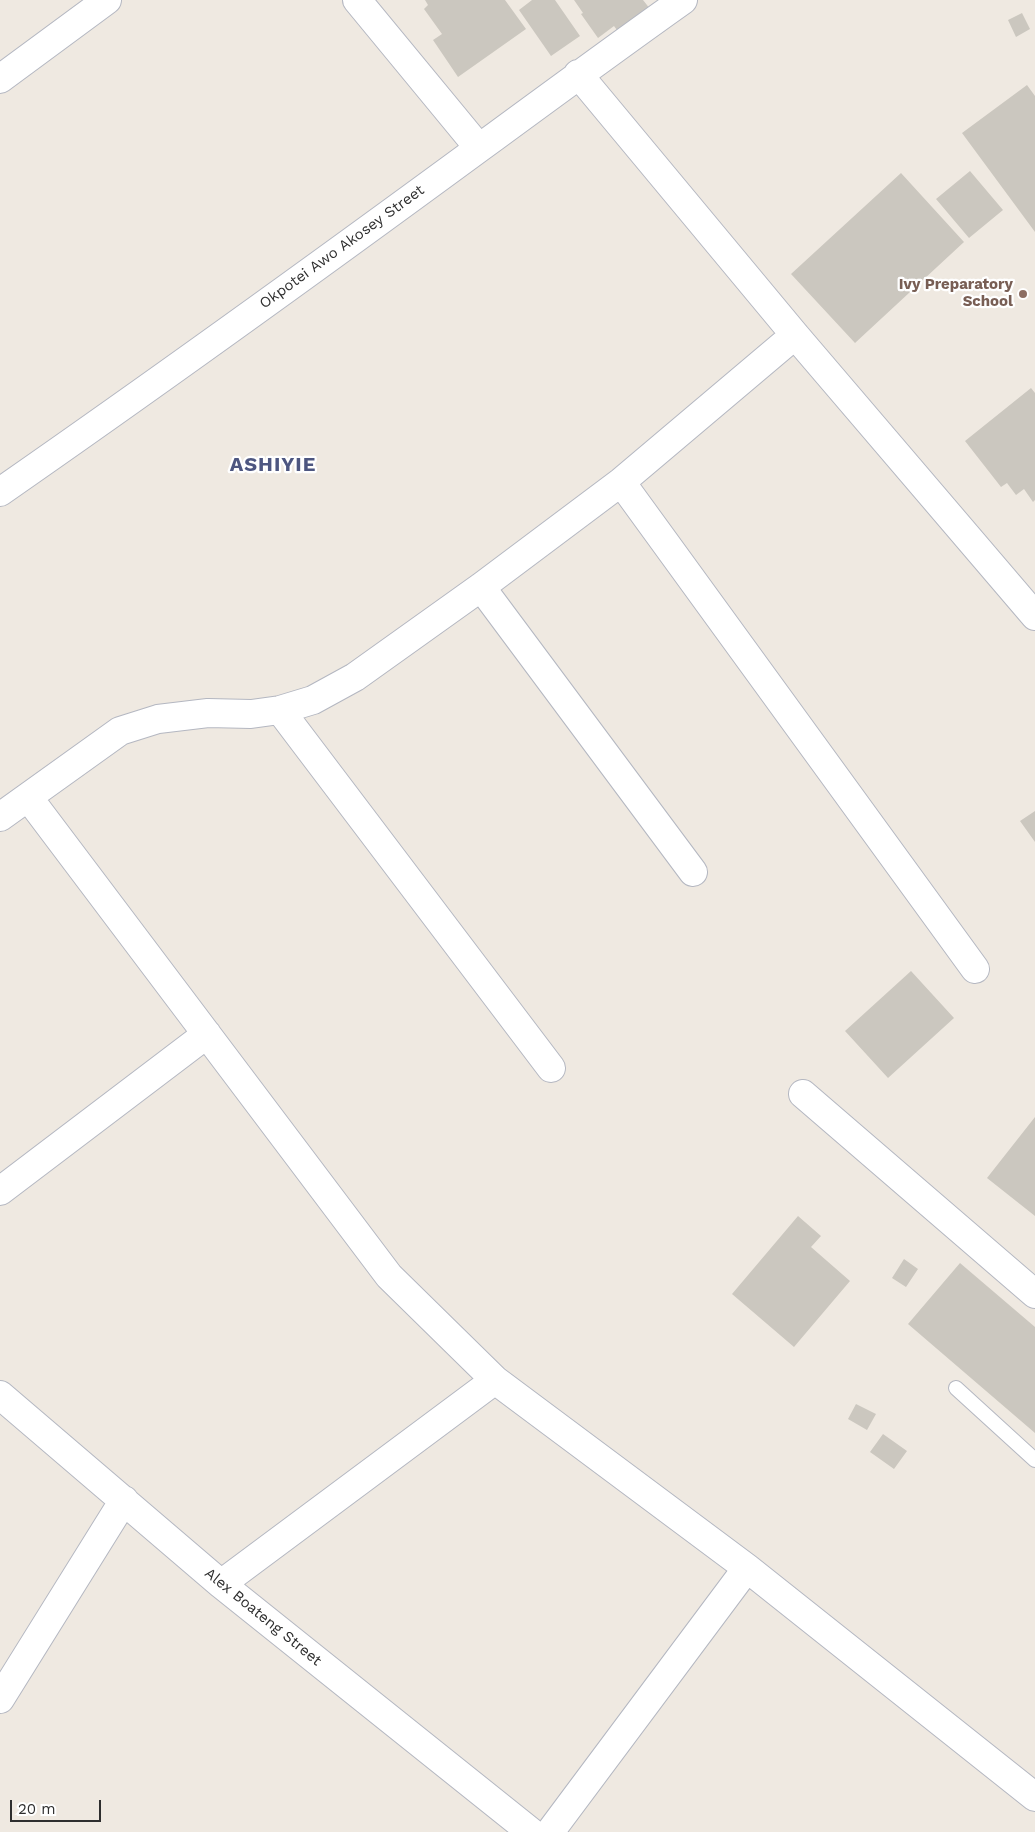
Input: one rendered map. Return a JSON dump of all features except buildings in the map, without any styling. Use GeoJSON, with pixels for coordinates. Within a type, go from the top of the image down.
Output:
{"type":"FeatureCollection","features":[{"type":"Feature","properties":{"kind":"street"},"geometry":{"type":"LineString","coordinates":[[0,79],[107,0]]}},
{"type":"Feature","properties":{"kind":"street"},"geometry":{"type":"LineString","coordinates":[[357,0],[479,148]]}},
{"type":"Feature","properties":{"kind":"street","name":"Okpotei Awo Akosey Street"},"geometry":{"type":"LineString","coordinates":[[0,492],[86,432],[479,148],[578,74],[683,0]]}},
{"type":"Feature","properties":{"kind":"street"},"geometry":{"type":"LineString","coordinates":[[578,74],[795,335],[1033,608]]}},
{"type":"Feature","properties":{"kind":"street"},"geometry":{"type":"LineString","coordinates":[[0,816],[120,731],[158,719],[208,713],[251,714],[280,710],[313,700],[355,677],[481,588],[621,482],[795,335]]}},
{"type":"Feature","properties":{"kind":"street"},"geometry":{"type":"LineString","coordinates":[[621,482],[975,969]]}},
{"type":"Feature","properties":{"kind":"street"},"geometry":{"type":"LineString","coordinates":[[481,588],[693,872]]}},
{"type":"Feature","properties":{"kind":"street"},"geometry":{"type":"LineString","coordinates":[[280,710],[551,1068]]}},
{"type":"Feature","properties":{"kind":"street"},"geometry":{"type":"LineString","coordinates":[[28,797],[389,1276],[495,1380],[747,1568],[1035,1797]]}},
{"type":"Feature","properties":{"kind":"street"},"geometry":{"type":"LineString","coordinates":[[0,1192],[207,1034]]}},
{"type":"Feature","properties":{"kind":"street"},"geometry":{"type":"LineString","coordinates":[[802,1094],[1035,1294]]}},
{"type":"Feature","properties":{"kind":"street"},"geometry":{"type":"LineString","coordinates":[[221,1584],[495,1380]]}},
{"type":"Feature","properties":{"kind":"street","name":"Alex Boateng Street"},"geometry":{"type":"LineString","coordinates":[[0,1395],[221,1584],[531,1832]]}},
{"type":"Feature","properties":{"kind":"street"},"geometry":{"type":"LineString","coordinates":[[0,1699],[124,1500]]}},
{"type":"Feature","properties":{"kind":"street"},"geometry":{"type":"LineString","coordinates":[[550,1832],[747,1568]]}},
{"type":"Feature","properties":{"kind":"lane"},"geometry":{"type":"LineString","coordinates":[[956,1388],[1035,1460]]}},
{"type":"Feature","properties":{"kind":"place","name":"Ivy Preparatory School"},"geometry":{"type":"Point","coordinates":[1023,294]}},
{"type":"Feature","properties":{"kind":"district","name":"ASHIYIE"},"geometry":{"type":"Point","coordinates":[273,465]}}]}
